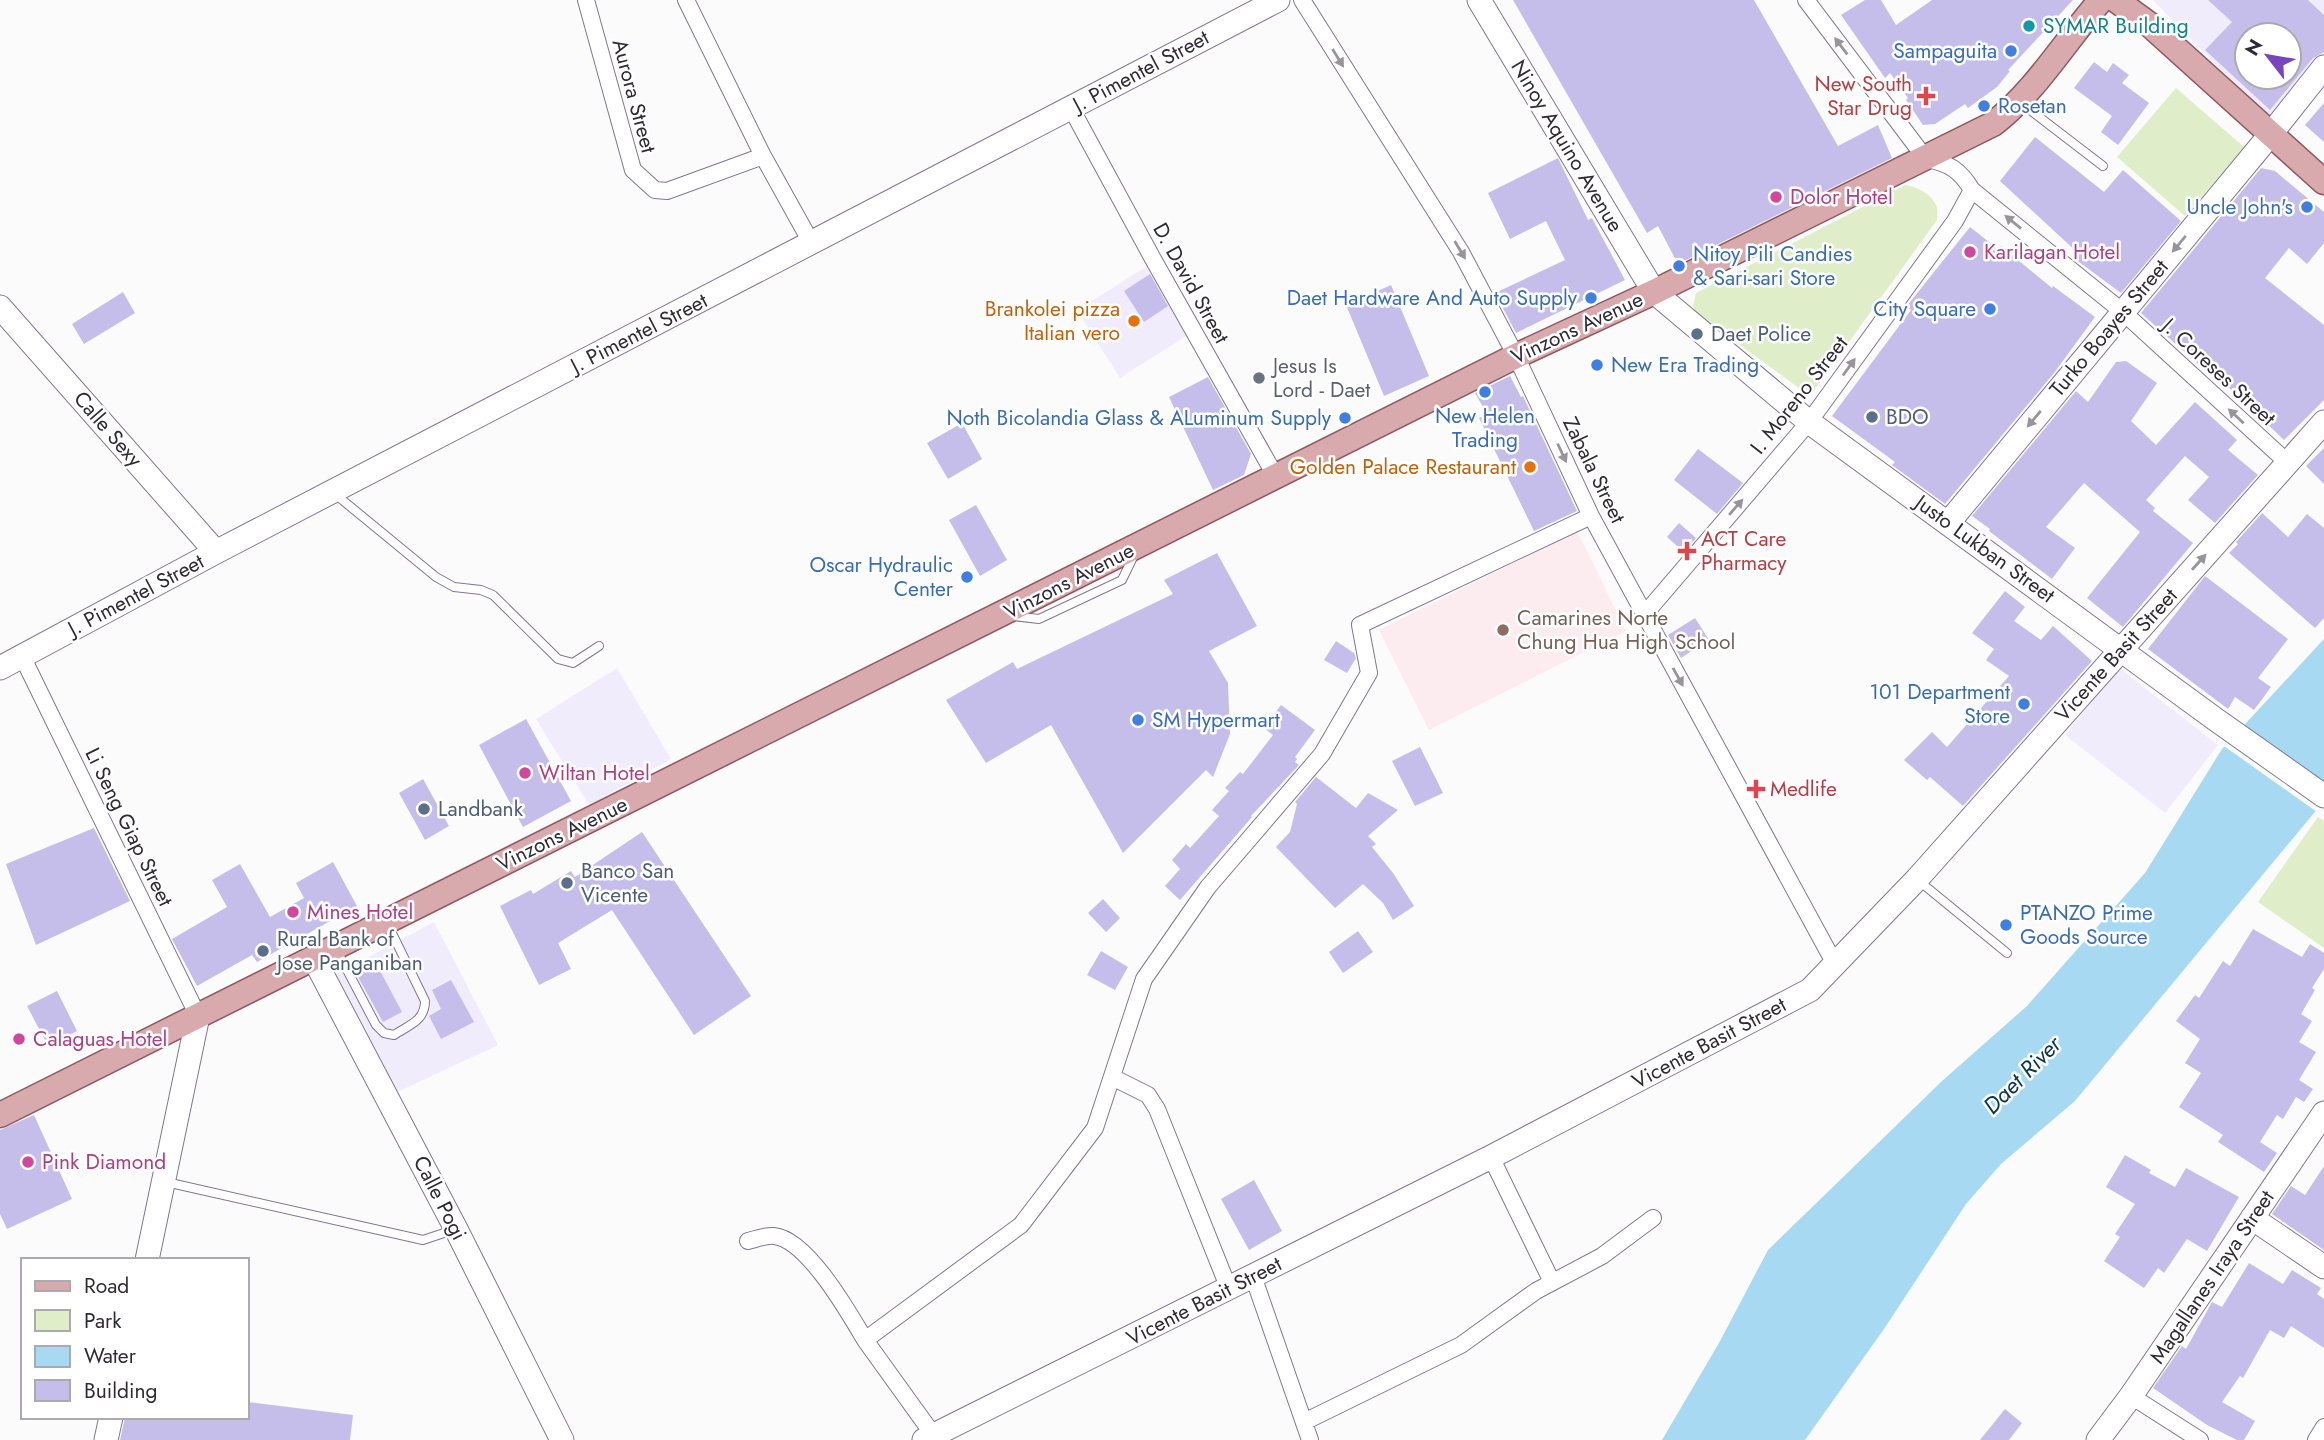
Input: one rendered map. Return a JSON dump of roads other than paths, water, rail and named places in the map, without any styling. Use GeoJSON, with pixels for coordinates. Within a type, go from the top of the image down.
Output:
{"type":"FeatureCollection","features":[{"type":"Feature","properties":{"kind":"main road","name":"Vinzons Avenue"},"geometry":{"type":"LineString","coordinates":[[0,1115],[1516,356],[1654,292],[1993,124],[2019,101],[2101,0]]}},
{"type":"Feature","properties":{"kind":"main road"},"geometry":{"type":"LineString","coordinates":[[2116,0],[2150,25],[2324,182]]}},
{"type":"Feature","properties":{"kind":"street"},"geometry":{"type":"LineString","coordinates":[[686,0],[763,156],[811,244]]}},
{"type":"Feature","properties":{"kind":"street","name":"J. Pimentel Street"},"geometry":{"type":"LineString","coordinates":[[0,668],[216,552],[1278,0]]}},
{"type":"Feature","properties":{"kind":"street","name":"Zabala Street"},"geometry":{"type":"LineString","coordinates":[[1302,0],[1461,252],[1516,356],[1591,516],[1836,966]]}},
{"type":"Feature","properties":{"kind":"street","name":"Ninoy Aquino Avenue"},"geometry":{"type":"LineString","coordinates":[[1479,0],[1654,292]]}},
{"type":"Feature","properties":{"kind":"street"},"geometry":{"type":"LineString","coordinates":[[1806,0],[1926,159]]}},
{"type":"Feature","properties":{"kind":"street","name":"Aurora Street"},"geometry":{"type":"LineString","coordinates":[[588,1],[633,170],[645,182],[655,190],[667,191],[763,156]]}},
{"type":"Feature","properties":{"kind":"street","name":"Turko Boayes Street"},"geometry":{"type":"LineString","coordinates":[[1949,522],[2324,67]]}},
{"type":"Feature","properties":{"kind":"street","name":"D. David Street"},"geometry":{"type":"LineString","coordinates":[[1071,108],[1153,260],[1276,477]]}},
{"type":"Feature","properties":{"kind":"street","name":"J. Coreses Street"},"geometry":{"type":"LineString","coordinates":[[1926,159],[1954,167],[1972,190],[2123,312],[2287,462]]}},
{"type":"Feature","properties":{"kind":"street","name":"I. Moreno Street"},"geometry":{"type":"LineString","coordinates":[[1644,615],[1809,422],[1955,222],[1972,190]]}},
{"type":"Feature","properties":{"kind":"street","name":"Justo Lukban Street"},"geometry":{"type":"LineString","coordinates":[[1654,292],[1809,422],[2324,796]]}},
{"type":"Feature","properties":{"kind":"street","name":"Calle Sexy"},"geometry":{"type":"LineString","coordinates":[[0,307],[216,552]]}},
{"type":"Feature","properties":{"kind":"street","name":"Vicente Basit Street"},"geometry":{"type":"LineString","coordinates":[[932,1438],[1491,1157],[1810,990],[1917,879],[2324,422]]}},
{"type":"Feature","properties":{"kind":"street"},"geometry":{"type":"LineString","coordinates":[[865,1340],[1021,1224],[1096,1128],[1144,979],[1208,887],[1322,754],[1369,673],[1360,625],[1591,516]]}},
{"type":"Feature","properties":{"kind":"street","name":"Li Seng Giap Street"},"geometry":{"type":"LineString","coordinates":[[22,656],[198,1017]]}},
{"type":"Feature","properties":{"kind":"street","name":"Calle Pogi"},"geometry":{"type":"LineString","coordinates":[[325,953],[456,1230],[562,1440]]}},
{"type":"Feature","properties":{"kind":"street"},"geometry":{"type":"LineString","coordinates":[[147,1258],[198,1017]]}},
{"type":"Feature","properties":{"kind":"street"},"geometry":{"type":"LineString","coordinates":[[1112,1077],[1148,1096],[1157,1109],[1229,1289]]}},
{"type":"Feature","properties":{"kind":"street","name":"Magallanes Iraya Street"},"geometry":{"type":"LineString","coordinates":[[2098,1440],[2322,1120]]}},
{"type":"Feature","properties":{"kind":"street"},"geometry":{"type":"LineString","coordinates":[[1491,1157],[1552,1282]]}},
{"type":"Feature","properties":{"kind":"street"},"geometry":{"type":"LineString","coordinates":[[1304,1422],[1461,1345],[1536,1291],[1602,1256],[1653,1218]]}},
{"type":"Feature","properties":{"kind":"street"},"geometry":{"type":"LineString","coordinates":[[2252,1218],[2324,1267]]}},
{"type":"Feature","properties":{"kind":"street"},"geometry":{"type":"LineString","coordinates":[[748,1241],[772,1235],[783,1238],[800,1250],[831,1285],[932,1438]]}},
{"type":"Feature","properties":{"kind":"street"},"geometry":{"type":"LineString","coordinates":[[1253,1276],[1310,1440]]}},
{"type":"Feature","properties":{"kind":"street"},"geometry":{"type":"LineString","coordinates":[[2131,1396],[2200,1440]]}},
{"type":"Feature","properties":{"kind":"street"},"geometry":{"type":"LineString","coordinates":[[106,1440],[111,1419]]}},
{"type":"Feature","properties":{"kind":"street"},"geometry":{"type":"LineString","coordinates":[[2316,1440],[2324,1427]]}},
{"type":"Feature","properties":{"kind":"lane"},"geometry":{"type":"LineString","coordinates":[[2019,101],[2103,166]]}},
{"type":"Feature","properties":{"kind":"lane"},"geometry":{"type":"LineString","coordinates":[[333,492],[436,577],[454,587],[481,590],[493,595],[558,659],[573,663],[599,646]]}},
{"type":"Feature","properties":{"kind":"lane"},"geometry":{"type":"LineString","coordinates":[[1917,879],[2007,953]]}},
{"type":"Feature","properties":{"kind":"lane"},"geometry":{"type":"LineString","coordinates":[[325,953],[376,1025],[384,1033],[394,1035],[421,1018],[425,1001],[386,922]]}},
{"type":"Feature","properties":{"kind":"lane"},"geometry":{"type":"LineString","coordinates":[[165,1182],[423,1240],[456,1230]]}},
{"type":"Feature","properties":{"kind":"water","name":"Daet River"},"geometry":{"type":"Polygon","coordinates":[[[2324,639],[2324,801],[2075,1101],[2001,1164],[1966,1204],[1884,1329],[1805,1440],[1662,1440],[1719,1343],[1768,1250],[1942,1081],[2027,1006],[2145,873],[2222,749],[2324,639]]]}},
{"type":"Feature","properties":{"kind":"place","name":"SYMAR Building"},"geometry":{"type":"Point","coordinates":[2029,26]}},
{"type":"Feature","properties":{"kind":"place","name":"Sampaguita"},"geometry":{"type":"Point","coordinates":[2011,51]}},
{"type":"Feature","properties":{"kind":"place","name":"New South Star Drug"},"geometry":{"type":"Point","coordinates":[1926,96]}},
{"type":"Feature","properties":{"kind":"place","name":"Rosetan"},"geometry":{"type":"Point","coordinates":[1984,106]}},
{"type":"Feature","properties":{"kind":"place","name":"Dolor Hotel"},"geometry":{"type":"Point","coordinates":[1776,197]}},
{"type":"Feature","properties":{"kind":"place","name":"Uncle John's"},"geometry":{"type":"Point","coordinates":[2307,207]}},
{"type":"Feature","properties":{"kind":"place","name":"Karilagan Hotel"},"geometry":{"type":"Point","coordinates":[1970,252]}},
{"type":"Feature","properties":{"kind":"place","name":"Nitoy Pili Candies & Sari-sari Store"},"geometry":{"type":"Point","coordinates":[1679,266]}},
{"type":"Feature","properties":{"kind":"place","name":"Daet Hardware And Auto Supply"},"geometry":{"type":"Point","coordinates":[1591,298]}},
{"type":"Feature","properties":{"kind":"place","name":"City Square"},"geometry":{"type":"Point","coordinates":[1990,309]}},
{"type":"Feature","properties":{"kind":"place","name":"Brankolei pizza Italian vero"},"geometry":{"type":"Point","coordinates":[1134,321]}},
{"type":"Feature","properties":{"kind":"place","name":"Daet Police"},"geometry":{"type":"Point","coordinates":[1697,334]}},
{"type":"Feature","properties":{"kind":"place","name":"New Era Trading"},"geometry":{"type":"Point","coordinates":[1597,365]}},
{"type":"Feature","properties":{"kind":"place","name":"Jesus Is Lord - Daet"},"geometry":{"type":"Point","coordinates":[1259,378]}},
{"type":"Feature","properties":{"kind":"place","name":"New Helen Trading"},"geometry":{"type":"Point","coordinates":[1485,392]}},
{"type":"Feature","properties":{"kind":"place","name":"BDO"},"geometry":{"type":"Point","coordinates":[1872,417]}},
{"type":"Feature","properties":{"kind":"place","name":"Noth Bicolandia Glass & ALuminum Supply"},"geometry":{"type":"Point","coordinates":[1345,418]}},
{"type":"Feature","properties":{"kind":"place","name":"Golden Palace Restaurant"},"geometry":{"type":"Point","coordinates":[1530,467]}},
{"type":"Feature","properties":{"kind":"place","name":"ACT Care Pharmacy"},"geometry":{"type":"Point","coordinates":[1687,551]}},
{"type":"Feature","properties":{"kind":"place","name":"Oscar Hydraulic Center"},"geometry":{"type":"Point","coordinates":[967,577]}},
{"type":"Feature","properties":{"kind":"place","name":"Camarines Norte Chung Hua High School"},"geometry":{"type":"Point","coordinates":[1503,630]}},
{"type":"Feature","properties":{"kind":"place","name":"101 Department Store"},"geometry":{"type":"Point","coordinates":[2024,704]}},
{"type":"Feature","properties":{"kind":"place","name":"SM Hypermart"},"geometry":{"type":"Point","coordinates":[1138,720]}},
{"type":"Feature","properties":{"kind":"place","name":"Wiltan Hotel"},"geometry":{"type":"Point","coordinates":[525,773]}},
{"type":"Feature","properties":{"kind":"place","name":"Medlife"},"geometry":{"type":"Point","coordinates":[1756,789]}},
{"type":"Feature","properties":{"kind":"place","name":"Landbank"},"geometry":{"type":"Point","coordinates":[424,809]}},
{"type":"Feature","properties":{"kind":"place","name":"Banco San Vicente"},"geometry":{"type":"Point","coordinates":[567,883]}},
{"type":"Feature","properties":{"kind":"place","name":"Mines Hotel"},"geometry":{"type":"Point","coordinates":[293,912]}},
{"type":"Feature","properties":{"kind":"place","name":"PTANZO Prime Goods Source"},"geometry":{"type":"Point","coordinates":[2006,925]}},
{"type":"Feature","properties":{"kind":"place","name":"Rural Bank of Jose Panganiban"},"geometry":{"type":"Point","coordinates":[263,951]}},
{"type":"Feature","properties":{"kind":"place","name":"Calaguas Hotel"},"geometry":{"type":"Point","coordinates":[19,1039]}},
{"type":"Feature","properties":{"kind":"place","name":"Pink Diamond"},"geometry":{"type":"Point","coordinates":[28,1162]}}]}
